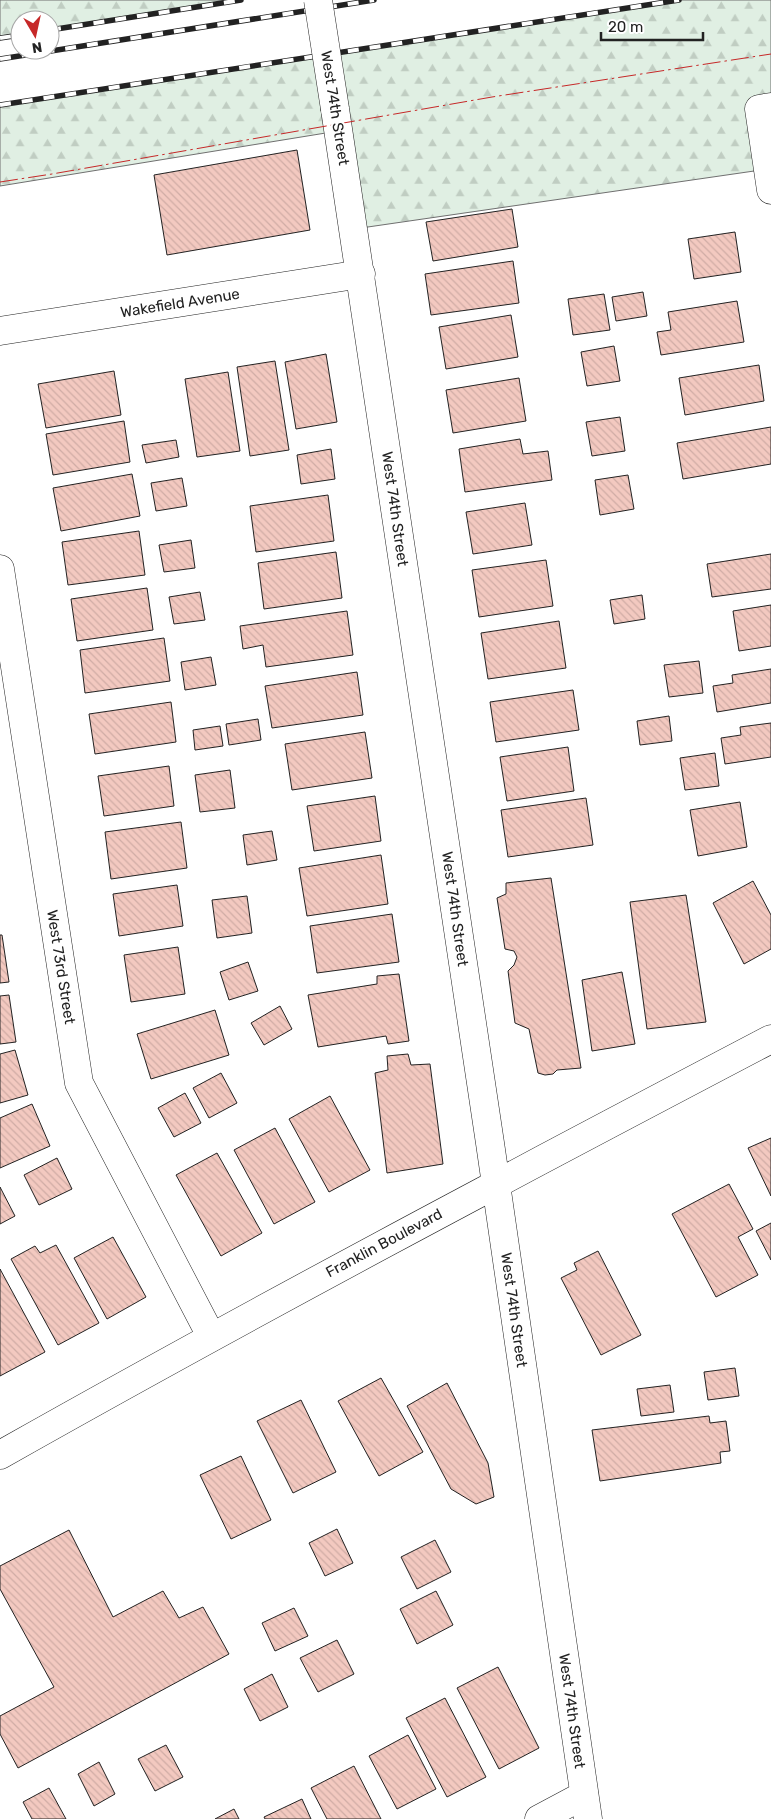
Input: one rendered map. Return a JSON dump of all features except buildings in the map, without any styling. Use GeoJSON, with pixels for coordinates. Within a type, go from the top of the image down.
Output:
{"type":"FeatureCollection","features":[{"type":"Feature","properties":{"kind":"street","name":"West 74th Street"},"geometry":{"type":"LineString","coordinates":[[318,0],[361,274],[496,1183],[586,1807]]}},
{"type":"Feature","properties":{"kind":"street"},"geometry":{"type":"LineString","coordinates":[[765,108],[771,190]]}},
{"type":"Feature","properties":{"kind":"street","name":"Wakefield Avenue"},"geometry":{"type":"LineString","coordinates":[[0,331],[361,274]]}},
{"type":"Feature","properties":{"kind":"street","name":"West 73rd Street"},"geometry":{"type":"LineString","coordinates":[[0,570],[79,1083],[211,1336]]}},
{"type":"Feature","properties":{"kind":"street","name":"Franklin Boulevard"},"geometry":{"type":"LineString","coordinates":[[0,1455],[211,1336],[496,1183],[771,1039]]}},
{"type":"Feature","properties":{"kind":"street"},"geometry":{"type":"LineString","coordinates":[[539,1819],[586,1807]]}},
{"type":"Feature","properties":{"kind":"green space"},"geometry":{"type":"Polygon","coordinates":[[[0,0],[241,0],[60,28],[60,10],[10,10],[10,36],[0,38],[0,0]]]}},
{"type":"Feature","properties":{"kind":"green space"},"geometry":{"type":"Polygon","coordinates":[[[679,0],[771,0],[771,107],[768,169],[354,229],[338,131],[0,186],[0,105],[679,0]]]}},
{"type":"Feature","properties":{"kind":"railway"},"geometry":{"type":"LineString","coordinates":[[60,28],[241,0]]}},
{"type":"Feature","properties":{"kind":"railway"},"geometry":{"type":"LineString","coordinates":[[0,59],[374,0]]}},
{"type":"Feature","properties":{"kind":"railway"},"geometry":{"type":"LineString","coordinates":[[0,105],[679,0]]}},
{"type":"Feature","properties":{"kind":"railway"},"geometry":{"type":"LineString","coordinates":[[0,38],[10,36]]}},
{"type":"Feature","properties":{"kind":"power"},"geometry":{"type":"LineString","coordinates":[[0,182],[492,97],[771,54]]}}]}
